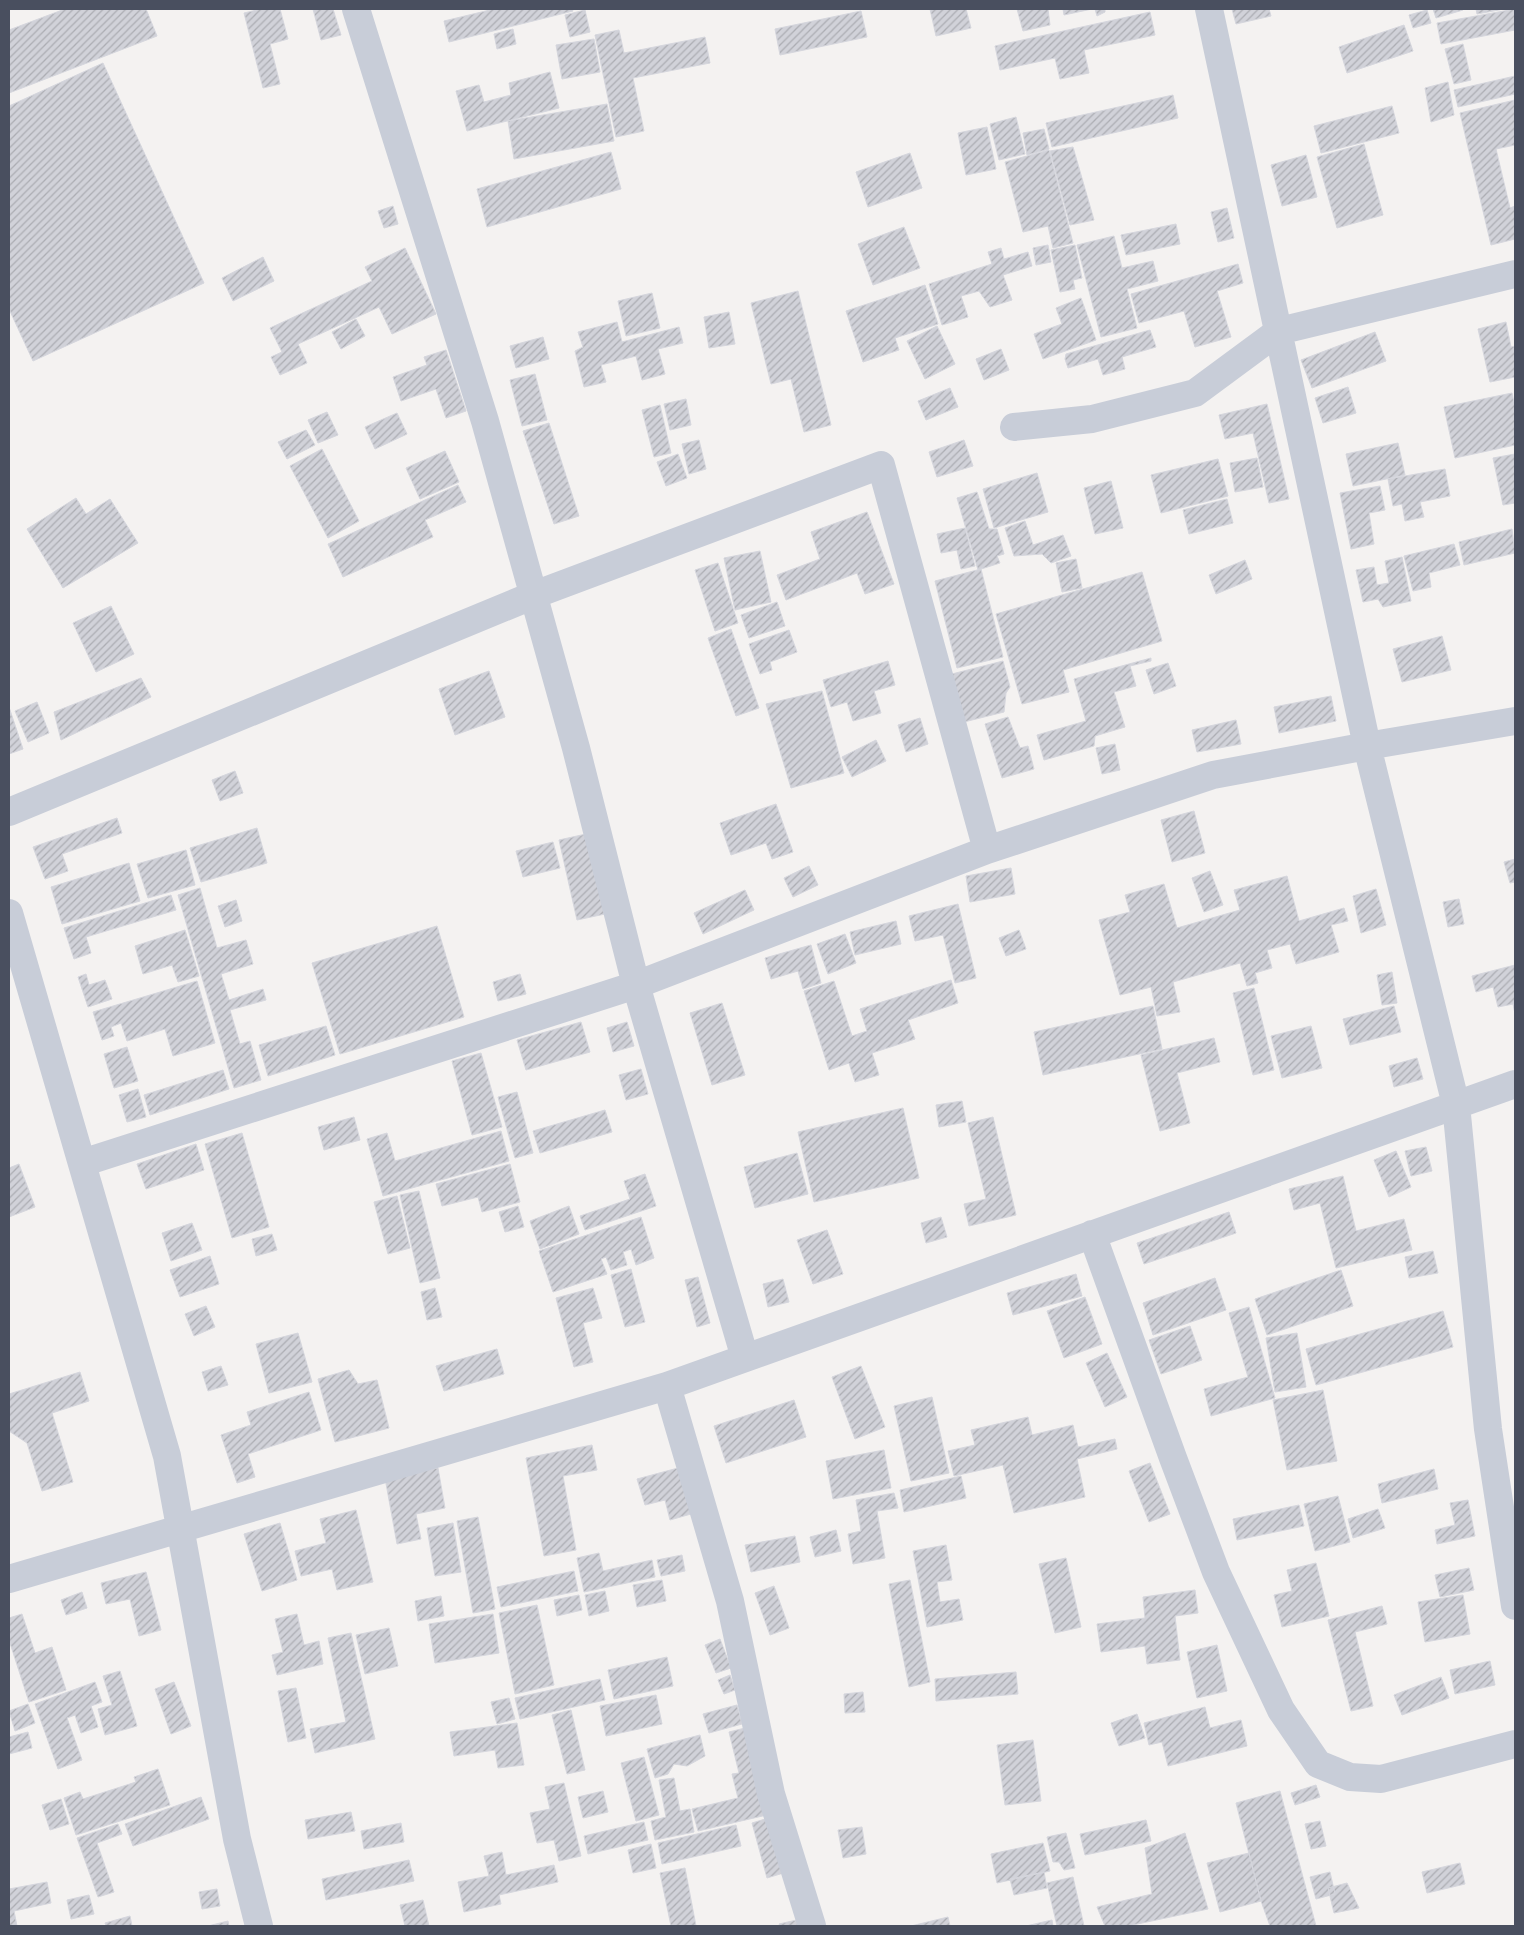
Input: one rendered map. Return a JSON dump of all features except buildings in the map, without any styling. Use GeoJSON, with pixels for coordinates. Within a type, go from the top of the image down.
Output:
{"type":"FeatureCollection","features":[{"type":"Feature","properties":{"kind":"street"},"geometry":{"type":"LineString","coordinates":[[356,9],[485,421],[576,748],[636,985],[745,1358]]}},
{"type":"Feature","properties":{"kind":"street"},"geometry":{"type":"LineString","coordinates":[[1209,9],[1367,746],[1456,1105],[1488,1429],[1515,1606]]}},
{"type":"Feature","properties":{"kind":"street"},"geometry":{"type":"LineString","coordinates":[[1014,427],[1092,419],[1195,393],[1279,331],[1515,274]]}},
{"type":"Feature","properties":{"kind":"street"},"geometry":{"type":"LineString","coordinates":[[9,812],[534,595],[881,465],[987,850]]}},
{"type":"Feature","properties":{"kind":"street"},"geometry":{"type":"LineString","coordinates":[[82,1163],[636,985],[987,850],[1213,776],[1367,746],[1515,721]]}},
{"type":"Feature","properties":{"kind":"street"},"geometry":{"type":"LineString","coordinates":[[9,913],[167,1456],[237,1839],[259,1926]]}},
{"type":"Feature","properties":{"kind":"street"},"geometry":{"type":"LineString","coordinates":[[9,1579],[667,1386],[1515,1084]]}},
{"type":"Feature","properties":{"kind":"street"},"geometry":{"type":"LineString","coordinates":[[1092,1234],[1172,1458],[1216,1572],[1281,1710],[1318,1764],[1350,1777],[1381,1779],[1515,1744]]}},
{"type":"Feature","properties":{"kind":"street"},"geometry":{"type":"LineString","coordinates":[[667,1386],[730,1601],[771,1794],[812,1926]]}}]}
